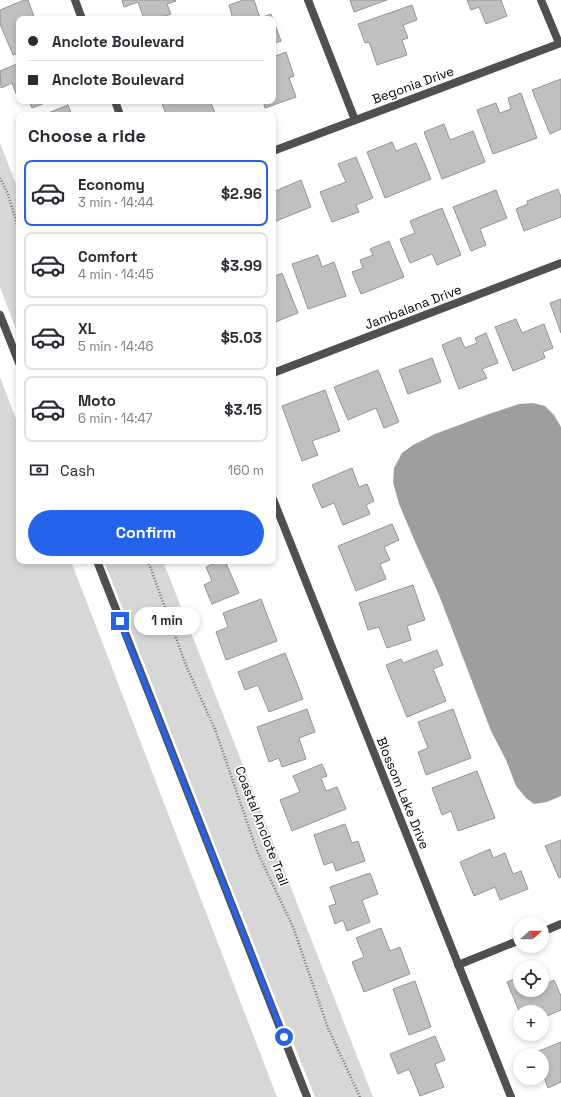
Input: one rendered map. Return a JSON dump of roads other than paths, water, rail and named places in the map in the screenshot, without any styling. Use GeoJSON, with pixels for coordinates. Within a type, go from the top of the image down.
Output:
{"type":"FeatureCollection","features":[{"type":"Feature","properties":{"kind":"street"},"geometry":{"type":"LineString","coordinates":[[75,0],[81,16]]}},
{"type":"Feature","properties":{"kind":"street"},"geometry":{"type":"LineString","coordinates":[[308,0],[355,120]]}},
{"type":"Feature","properties":{"kind":"street"},"geometry":{"type":"LineString","coordinates":[[541,0],[560,43]]}},
{"type":"Feature","properties":{"kind":"street","name":"Begonia Drive"},"geometry":{"type":"LineString","coordinates":[[276,150],[560,43]]}},
{"type":"Feature","properties":{"kind":"street","name":"Jambalana Drive"},"geometry":{"type":"LineString","coordinates":[[276,372],[561,263]]}},
{"type":"Feature","properties":{"kind":"street"},"geometry":{"type":"LineString","coordinates":[[0,315],[16,355]]}},
{"type":"Feature","properties":{"kind":"street","name":"Blossom Lake Drive"},"geometry":{"type":"LineString","coordinates":[[276,507],[511,1097]]}},
{"type":"Feature","properties":{"kind":"street"},"geometry":{"type":"LineString","coordinates":[[97,564],[307,1097]]}},
{"type":"Feature","properties":{"kind":"street"},"geometry":{"type":"LineString","coordinates":[[549,929],[561,924]]}},
{"type":"Feature","properties":{"kind":"street"},"geometry":{"type":"LineString","coordinates":[[458,965],[513,943]]}}]}
